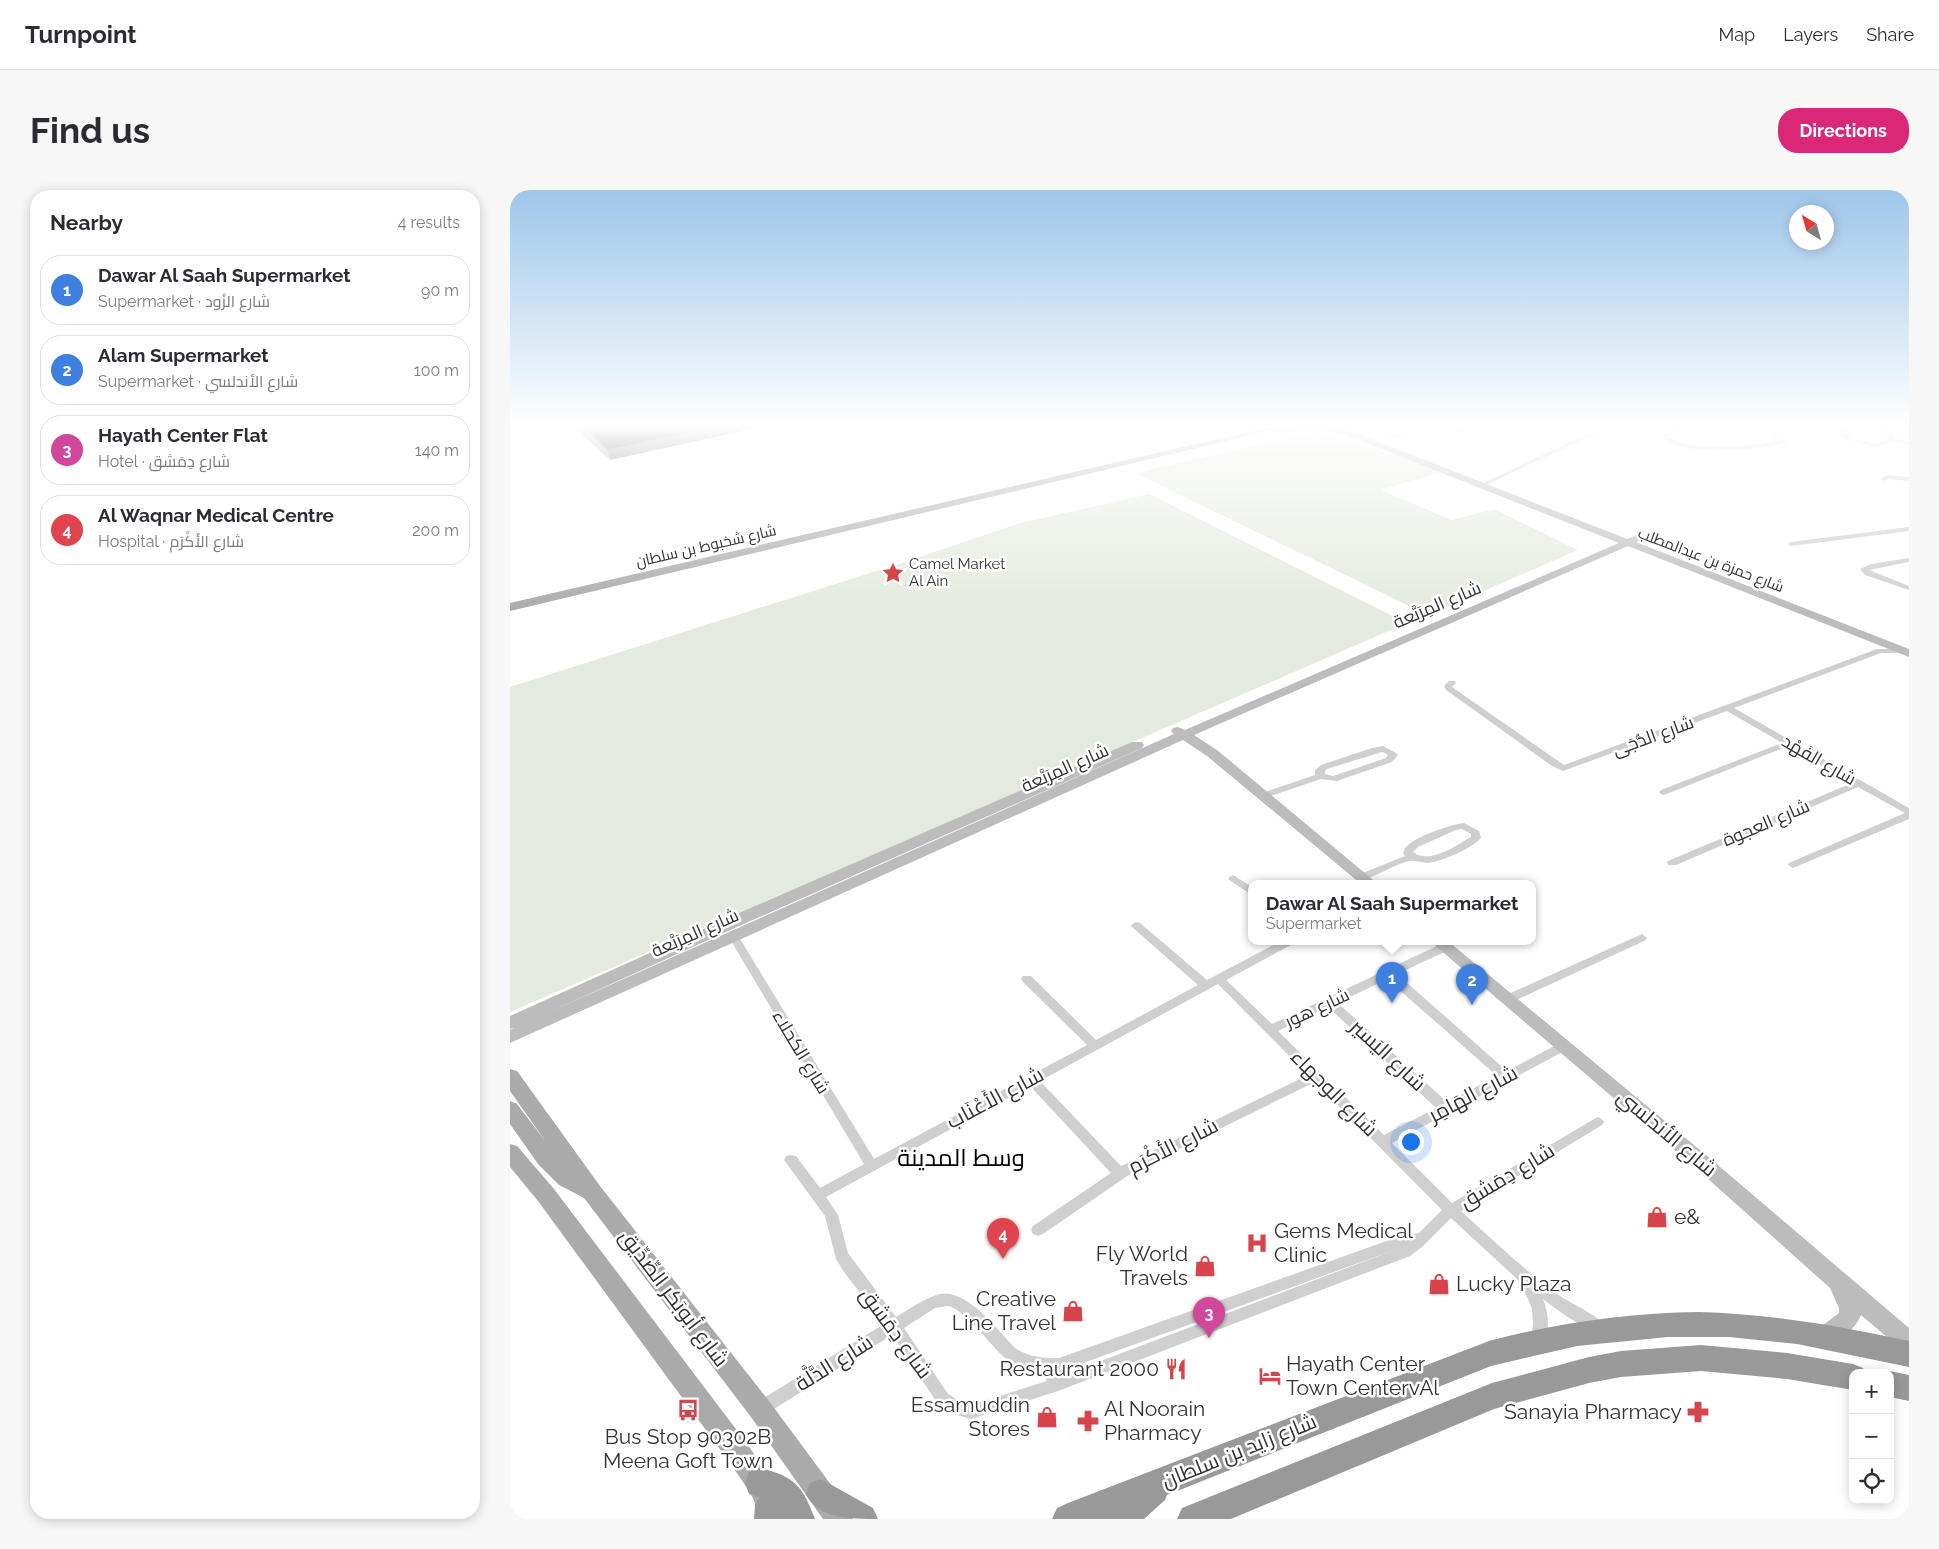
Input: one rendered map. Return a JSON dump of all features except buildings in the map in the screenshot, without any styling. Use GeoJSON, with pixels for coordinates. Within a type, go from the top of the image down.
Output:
{"type":"FeatureCollection","features":[{"type":"Feature","properties":{"kind":"highway","name":"شارع زايد بن سلطان"},"geometry":{"type":"LineString","coordinates":[[1068,1519],[1489,1354],[1538,1341],[1608,1330],[1662,1325],[1730,1324],[1826,1336],[1909,1354]]}},
{"type":"Feature","properties":{"kind":"highway"},"geometry":{"type":"LineString","coordinates":[[1193,1519],[1492,1396],[1589,1370],[1621,1364],[1701,1358],[1787,1366],[1849,1376]]}},
{"type":"Feature","properties":{"kind":"highway"},"geometry":{"type":"LineString","coordinates":[[1894,1385],[1909,1388]]}},
{"type":"Feature","properties":{"kind":"highway"},"geometry":{"type":"LineString","coordinates":[[1121,1519],[1160,1482]]}},
{"type":"Feature","properties":{"kind":"highway"},"geometry":{"type":"LineString","coordinates":[[769,1506],[775,1486],[784,1491],[789,1497],[799,1519]]}},
{"type":"Feature","properties":{"kind":"highway"},"geometry":{"type":"LineString","coordinates":[[821,1494],[862,1519]]}},
{"type":"Feature","properties":{"kind":"main road","name":"شارع شخبوط بن سلطان"},"geometry":{"type":"LineString","coordinates":[[510,598],[991,487]]}},
{"type":"Feature","properties":{"kind":"main road","name":"شارع شخبوط بن سلطان"},"geometry":{"type":"LineString","coordinates":[[510,608],[1027,487]]}},
{"type":"Feature","properties":{"kind":"main road","name":"شارع أبوبَكر الصِّدِّيق"},"geometry":{"type":"LineString","coordinates":[[510,1076],[592,1192],[760,1409],[839,1519]]}},
{"type":"Feature","properties":{"kind":"main road"},"geometry":{"type":"LineString","coordinates":[[510,1108],[558,1172],[579,1188],[592,1192]]}},
{"type":"Feature","properties":{"kind":"main road"},"geometry":{"type":"LineString","coordinates":[[510,1152],[546,1195],[769,1506]]}},
{"type":"Feature","properties":{"kind":"street","name":"شارع حمزة بن عبدالمطلب"},"geometry":{"type":"LineString","coordinates":[[1496,487],[1686,561],[1725,573],[1907,650]]}},
{"type":"Feature","properties":{"kind":"street"},"geometry":{"type":"LineString","coordinates":[[1791,544],[1909,529]]}},
{"type":"Feature","properties":{"kind":"street","name":"شارع حمزة بن عبدالمطلب"},"geometry":{"type":"LineString","coordinates":[[1629,539],[1879,646],[1907,650]]}},
{"type":"Feature","properties":{"kind":"street","name":"شارع المِرَبَّعة"},"geometry":{"type":"LineString","coordinates":[[510,1037],[1154,749],[1183,731],[1216,722],[1629,539]]}},
{"type":"Feature","properties":{"kind":"street","name":"شارع المِرَبَّعة"},"geometry":{"type":"LineString","coordinates":[[510,1023],[740,919],[1629,539]]}},
{"type":"Feature","properties":{"kind":"street"},"geometry":{"type":"LineString","coordinates":[[1909,560],[1871,566],[1864,569],[1909,588]]}},
{"type":"Feature","properties":{"kind":"street","name":"شارع الدُّجَى"},"geometry":{"type":"LineString","coordinates":[[1452,683],[1448,686],[1449,688],[1563,768],[1571,767],[1728,708],[1879,646]]}},
{"type":"Feature","properties":{"kind":"street","name":"شارع الفَهْد"},"geometry":{"type":"LineString","coordinates":[[1728,708],[1909,813]]}},
{"type":"Feature","properties":{"kind":"street"},"geometry":{"type":"LineString","coordinates":[[1212,752],[1210,737],[1216,722]]}},
{"type":"Feature","properties":{"kind":"street"},"geometry":{"type":"LineString","coordinates":[[1183,731],[1265,795],[1365,880]]}},
{"type":"Feature","properties":{"kind":"street"},"geometry":{"type":"LineString","coordinates":[[1664,792],[1789,743]]}},
{"type":"Feature","properties":{"kind":"street"},"geometry":{"type":"LineString","coordinates":[[1154,749],[1183,748],[1212,752]]}},
{"type":"Feature","properties":{"kind":"street"},"geometry":{"type":"LineString","coordinates":[[1265,795],[1320,776],[1328,779],[1337,778],[1389,760],[1393,755],[1386,750],[1375,750],[1322,768],[1319,772],[1320,776]]}},
{"type":"Feature","properties":{"kind":"street","name":"شارع العجوة"},"geometry":{"type":"LineString","coordinates":[[1672,863],[1859,783]]}},
{"type":"Feature","properties":{"kind":"street","name":"شارع الفَهْد"},"geometry":{"type":"LineString","coordinates":[[1793,865],[1909,813]]}},
{"type":"Feature","properties":{"kind":"street"},"geometry":{"type":"LineString","coordinates":[[1368,880],[1411,857],[1422,861],[1432,859],[1473,840],[1476,838],[1476,833],[1464,826],[1454,827],[1410,848],[1408,853],[1411,857]]}},
{"type":"Feature","properties":{"kind":"street"},"geometry":{"type":"LineString","coordinates":[[1233,878],[1248,889]]}},
{"type":"Feature","properties":{"kind":"street"},"geometry":{"type":"LineString","coordinates":[[1136,925],[1205,985]]}},
{"type":"Feature","properties":{"kind":"street","name":"شارع الكحلاء"},"geometry":{"type":"LineString","coordinates":[[733,936],[871,1166]]}},
{"type":"Feature","properties":{"kind":"street"},"geometry":{"type":"LineString","coordinates":[[1508,1000],[1642,938]]}},
{"type":"Feature","properties":{"kind":"street","name":"شارع الأَعْنَاب"},"geometry":{"type":"LineString","coordinates":[[818,1195],[1281,945]]}},
{"type":"Feature","properties":{"kind":"street","name":"شارع هور"},"geometry":{"type":"LineString","coordinates":[[1270,1030],[1389,974],[1440,945]]}},
{"type":"Feature","properties":{"kind":"street","name":"شارع الأندلسي"},"geometry":{"type":"LineString","coordinates":[[1443,945],[1712,1171],[1909,1342]]}},
{"type":"Feature","properties":{"kind":"street"},"geometry":{"type":"LineString","coordinates":[[1389,974],[1506,1077]]}},
{"type":"Feature","properties":{"kind":"street","name":"شارع الوجهاء"},"geometry":{"type":"LineString","coordinates":[[1218,978],[1451,1210],[1516,1270],[1573,1312],[1608,1330]]}},
{"type":"Feature","properties":{"kind":"street"},"geometry":{"type":"LineString","coordinates":[[1027,979],[1094,1045]]}},
{"type":"Feature","properties":{"kind":"street","name":"شارع اليَسير"},"geometry":{"type":"LineString","coordinates":[[1330,1002],[1445,1108]]}},
{"type":"Feature","properties":{"kind":"street","name":"شارع الهَامِر"},"geometry":{"type":"LineString","coordinates":[[1382,1142],[1564,1046]]}},
{"type":"Feature","properties":{"kind":"street","name":"شارع الأَكْرَم"},"geometry":{"type":"LineString","coordinates":[[1038,1230],[1120,1173],[1316,1076]]}},
{"type":"Feature","properties":{"kind":"street"},"geometry":{"type":"LineString","coordinates":[[1031,1079],[1120,1173]]}},
{"type":"Feature","properties":{"kind":"street","name":"شارع دِمَشق"},"geometry":{"type":"LineString","coordinates":[[791,1160],[831,1215],[841,1255],[894,1326],[943,1399],[960,1410],[971,1412],[1058,1384],[1405,1252],[1417,1244],[1451,1210],[1598,1122]]}},
{"type":"Feature","properties":{"kind":"street"},"geometry":{"type":"LineString","coordinates":[[1058,1384],[1051,1374],[1052,1370],[1059,1365],[1400,1242],[1422,1238]]}},
{"type":"Feature","properties":{"kind":"street","name":"شارع الوجهاء"},"geometry":{"type":"LineString","coordinates":[[1516,1270],[1531,1289],[1539,1306],[1541,1318],[1538,1341]]}},
{"type":"Feature","properties":{"kind":"street","name":"شارع الأندلسي"},"geometry":{"type":"LineString","coordinates":[[1824,1270],[1842,1292],[1850,1306],[1850,1316],[1841,1326],[1826,1336]]}},
{"type":"Feature","properties":{"kind":"street","name":"شارع الدَّلَّة"},"geometry":{"type":"LineString","coordinates":[[760,1409],[930,1304],[949,1298],[963,1305],[1019,1360],[1031,1364],[1059,1365]]}},
{"type":"Feature","properties":{"kind":"shaded area"},"geometry":{"type":"Polygon","coordinates":[[[1164,487],[1391,487],[1381,490],[1451,520],[1494,509],[1578,550],[1428,615],[1164,487]]]}},
{"type":"Feature","properties":{"kind":"shaded area"},"geometry":{"type":"Polygon","coordinates":[[[1149,494],[1407,623],[510,1012],[510,687],[905,562],[1020,523],[1149,494]]]}},
{"type":"Feature","properties":{"kind":"place","name":"Camel Market Al Ain"},"geometry":{"type":"Point","coordinates":[893,573]}},
{"type":"Feature","properties":{"kind":"place","name":"Dawar Al Saah Supermarket"},"geometry":{"type":"Point","coordinates":[1392,1003]}},
{"type":"Feature","properties":{"kind":"place","name":"Alam Supermarket"},"geometry":{"type":"Point","coordinates":[1472,1005]}},
{"type":"Feature","properties":{"kind":"place","name":"e&"},"geometry":{"type":"Point","coordinates":[1657,1217]}},
{"type":"Feature","properties":{"kind":"place","name":"Gems Medical Clinic"},"geometry":{"type":"Point","coordinates":[1257,1243]}},
{"type":"Feature","properties":{"kind":"place","name":"Al Waqnar Medical Centre"},"geometry":{"type":"Point","coordinates":[1003,1259]}},
{"type":"Feature","properties":{"kind":"place","name":"Fly World Travels"},"geometry":{"type":"Point","coordinates":[1205,1266]}},
{"type":"Feature","properties":{"kind":"place","name":"Lucky Plaza"},"geometry":{"type":"Point","coordinates":[1439,1284]}},
{"type":"Feature","properties":{"kind":"place","name":"Creative Line Travel"},"geometry":{"type":"Point","coordinates":[1073,1311]}},
{"type":"Feature","properties":{"kind":"place","name":"Hayath Center Flat"},"geometry":{"type":"Point","coordinates":[1209,1338]}},
{"type":"Feature","properties":{"kind":"place","name":"Restaurant 2000"},"geometry":{"type":"Point","coordinates":[1176,1369]}},
{"type":"Feature","properties":{"kind":"place","name":"Hayath Center Town CentervAl"},"geometry":{"type":"Point","coordinates":[1270,1376]}},
{"type":"Feature","properties":{"kind":"place","name":"Bus Stop 90302B Meena Goft Town"},"geometry":{"type":"Point","coordinates":[688,1410]}},
{"type":"Feature","properties":{"kind":"place","name":"Sanayia Pharmacy"},"geometry":{"type":"Point","coordinates":[1698,1412]}},
{"type":"Feature","properties":{"kind":"place","name":"Essamuddin Stores"},"geometry":{"type":"Point","coordinates":[1047,1417]}},
{"type":"Feature","properties":{"kind":"place","name":"Al Noorain Pharmacy"},"geometry":{"type":"Point","coordinates":[1088,1421]}},
{"type":"Feature","properties":{"kind":"district","name":"وسط المدينة"},"geometry":{"type":"Point","coordinates":[961,1158]}}]}
